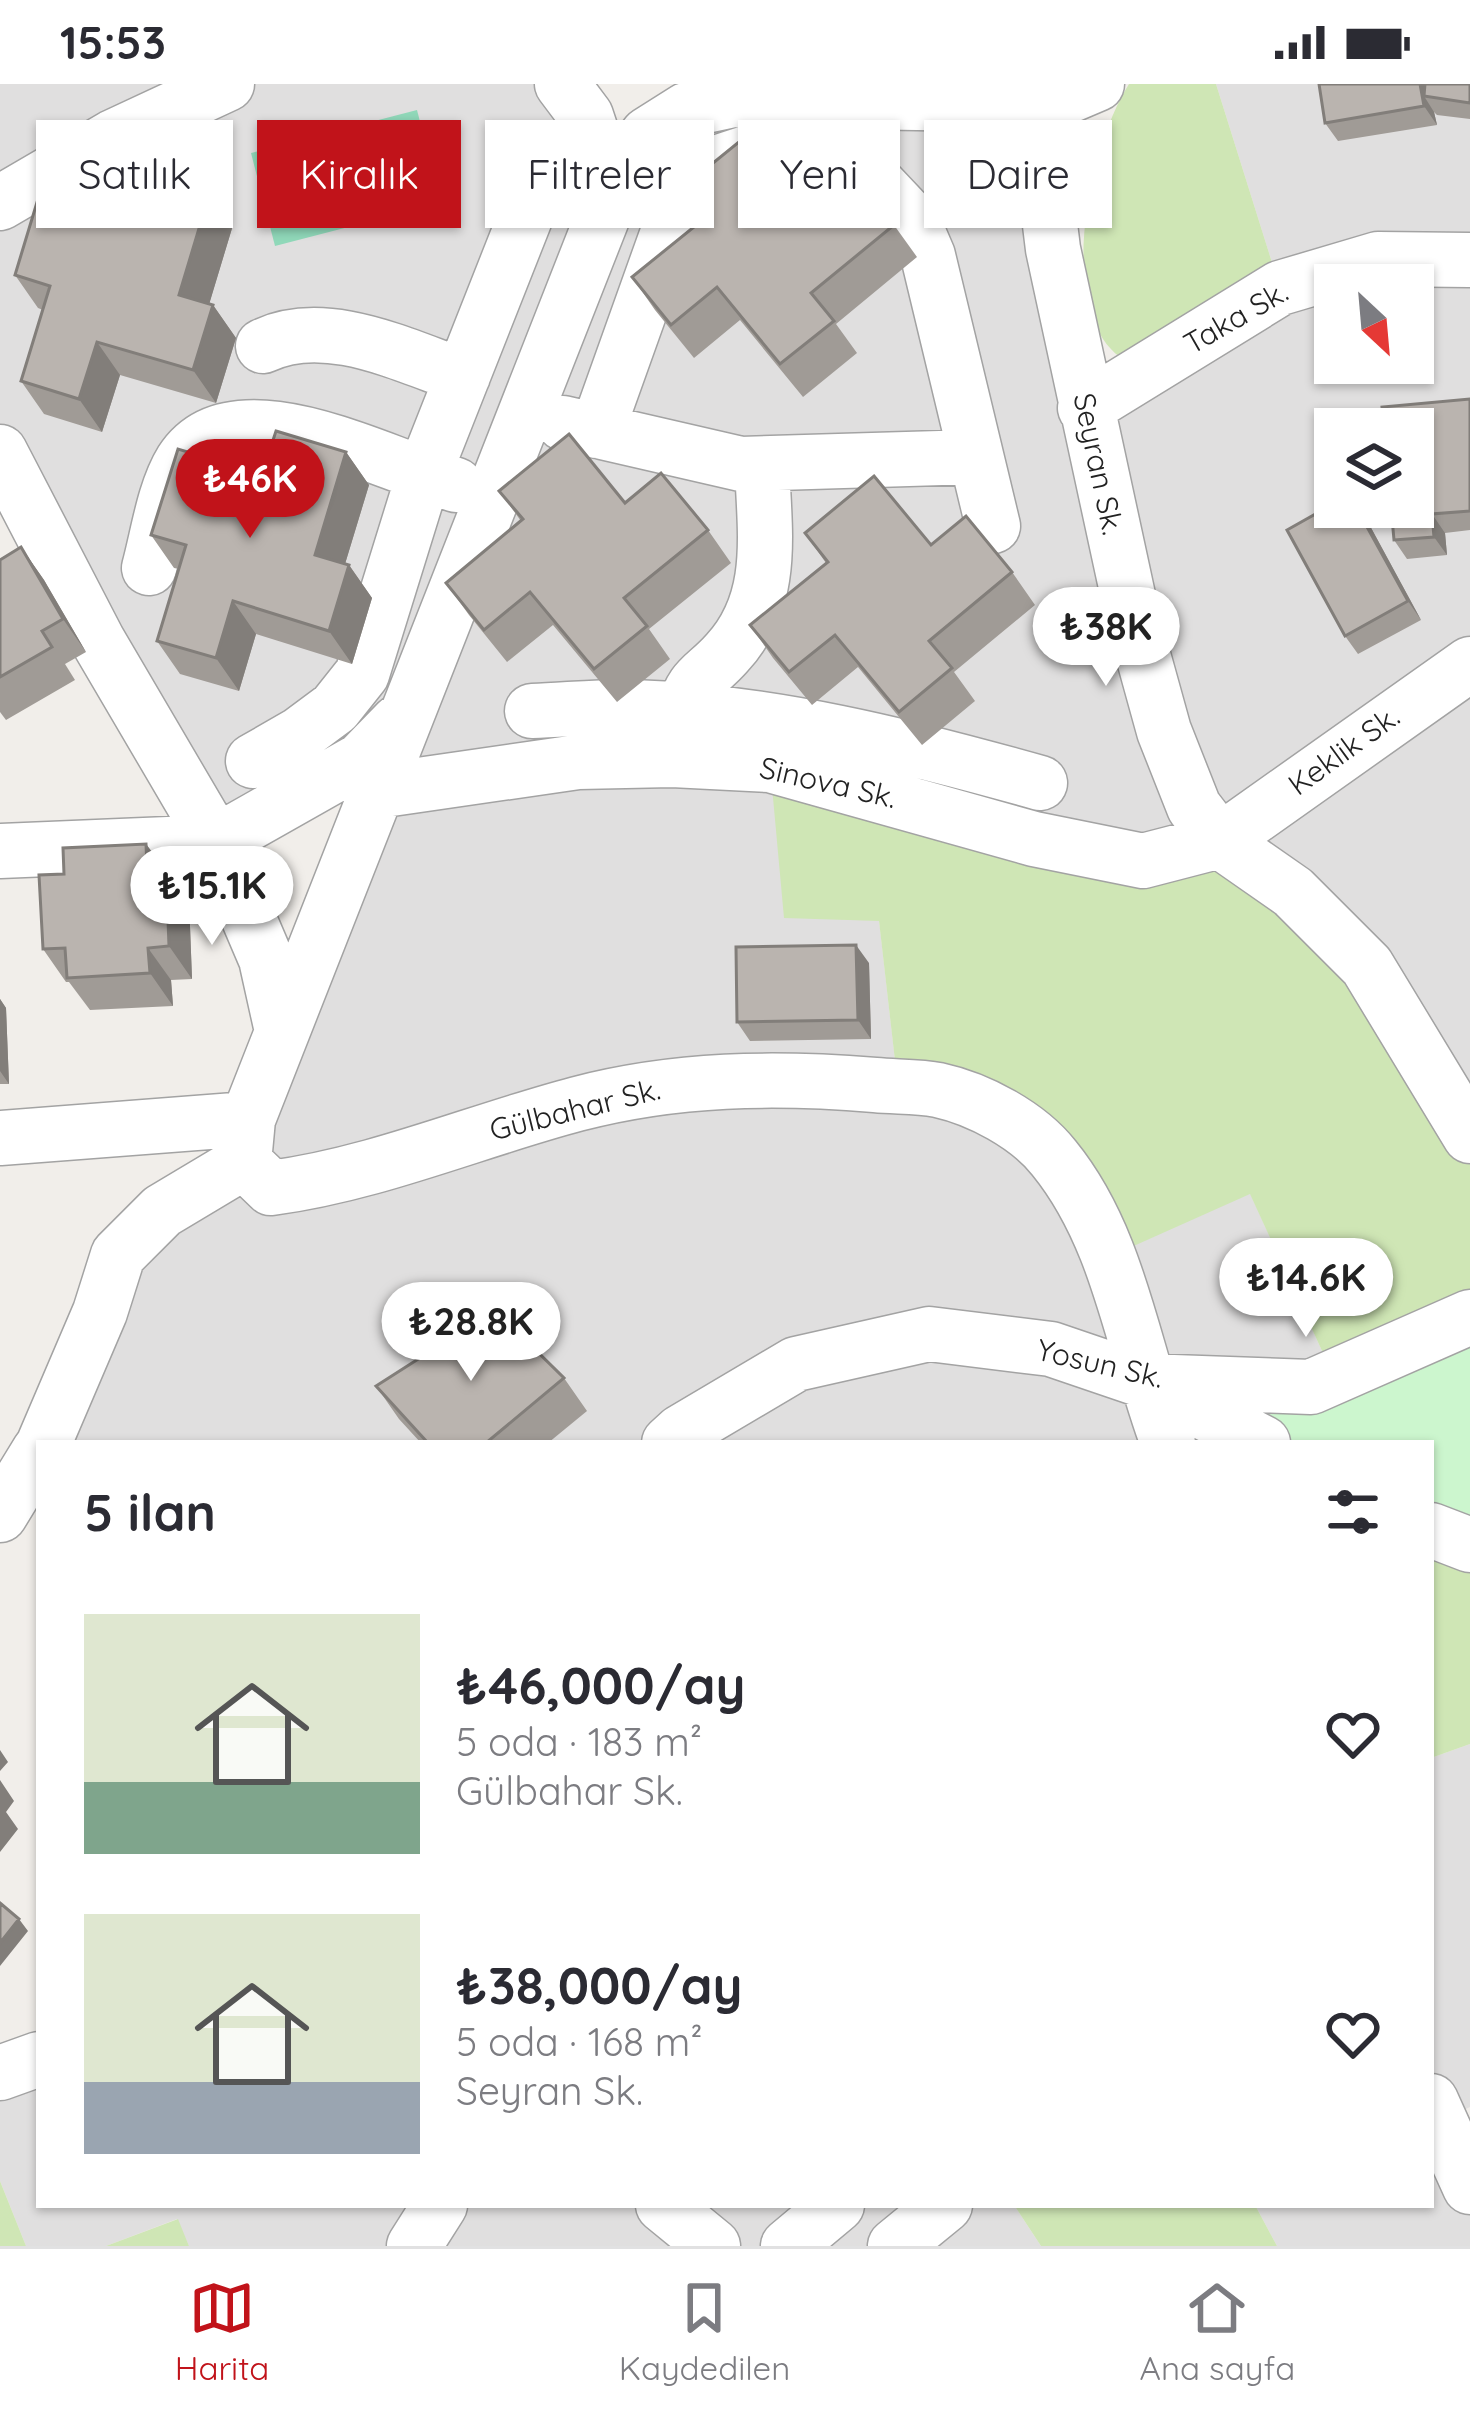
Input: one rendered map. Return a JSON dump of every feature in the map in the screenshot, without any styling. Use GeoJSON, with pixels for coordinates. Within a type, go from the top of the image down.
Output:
{"type":"FeatureCollection","features":[{"type":"Feature","properties":{"kind":"street"},"geometry":{"type":"LineString","coordinates":[[0,202],[112,137],[227,84]]}},
{"type":"Feature","properties":{"kind":"street"},"geometry":{"type":"LineString","coordinates":[[562,84],[587,120]]}},
{"type":"Feature","properties":{"kind":"street"},"geometry":{"type":"LineString","coordinates":[[670,120],[686,110],[733,100],[956,94],[1036,110],[1097,84]]}},
{"type":"Feature","properties":{"kind":"street","name":"Seyran Sk."},"geometry":{"type":"LineString","coordinates":[[1036,110],[1053,249],[1132,619],[1164,731],[1194,807],[1220,841],[1293,892],[1367,966],[1470,1136]]}},
{"type":"Feature","properties":{"kind":"street"},"geometry":{"type":"LineString","coordinates":[[597,431],[678,204],[719,162],[766,147],[812,152],[878,184],[913,221],[928,256],[993,526]]}},
{"type":"Feature","properties":{"kind":"street"},"geometry":{"type":"LineString","coordinates":[[253,761],[334,708],[362,674],[424,473],[521,228]]}},
{"type":"Feature","properties":{"kind":"street"},"geometry":{"type":"LineString","coordinates":[[48,1440],[118,1255],[246,1140],[281,1031],[403,788],[406,713],[599,228]]}},
{"type":"Feature","properties":{"kind":"street","name":"Taka Sk."},"geometry":{"type":"LineString","coordinates":[[1085,408],[1280,288],[1378,259],[1470,260]]}},
{"type":"Feature","properties":{"kind":"street"},"geometry":{"type":"LineString","coordinates":[[263,346],[286,335],[314,333],[380,348],[464,376]]}},
{"type":"Feature","properties":{"kind":"street"},"geometry":{"type":"LineString","coordinates":[[525,414],[741,464],[974,458]]}},
{"type":"Feature","properties":{"kind":"street"},"geometry":{"type":"LineString","coordinates":[[148,568],[179,465],[194,444],[235,427],[281,427],[493,497]]}},
{"type":"Feature","properties":{"kind":"street"},"geometry":{"type":"LineString","coordinates":[[0,452],[98,641],[216,842],[266,959],[281,1031]]}},
{"type":"Feature","properties":{"kind":"street"},"geometry":{"type":"LineString","coordinates":[[683,712],[700,674],[727,653],[750,617],[766,575],[762,464]]}},
{"type":"Feature","properties":{"kind":"street","name":"Keklik Sk."},"geometry":{"type":"LineString","coordinates":[[1220,841],[1470,664]]}},
{"type":"Feature","properties":{"kind":"street"},"geometry":{"type":"LineString","coordinates":[[532,711],[633,707],[798,726],[940,754],[1040,784]]}},
{"type":"Feature","properties":{"kind":"street"},"geometry":{"type":"LineString","coordinates":[[0,851],[216,842],[361,760],[406,713]]}},
{"type":"Feature","properties":{"kind":"street","name":"Sinova Sk."},"geometry":{"type":"LineString","coordinates":[[403,788],[578,762],[770,765],[1034,838],[1143,861],[1220,841]]}},
{"type":"Feature","properties":{"kind":"street","name":"Gülbahar Sk."},"geometry":{"type":"LineString","coordinates":[[246,1140],[271,1188],[317,1182],[581,1103],[701,1080],[806,1079],[940,1090],[1010,1119],[1053,1156],[1092,1216],[1120,1282],[1144,1381]]}},
{"type":"Feature","properties":{"kind":"street"},"geometry":{"type":"LineString","coordinates":[[0,1138],[246,1140]]}},
{"type":"Feature","properties":{"kind":"street","name":"Yosun Sk."},"geometry":{"type":"LineString","coordinates":[[672,1439],[796,1364],[929,1334],[1051,1349],[1144,1381],[1311,1387],[1470,1317]]}},
{"type":"Feature","properties":{"kind":"street"},"geometry":{"type":"LineString","coordinates":[[1144,1381],[1167,1440]]}},
{"type":"Feature","properties":{"kind":"street"},"geometry":{"type":"LineString","coordinates":[[1144,1381],[1257,1440]]}},
{"type":"Feature","properties":{"kind":"street"},"geometry":{"type":"LineString","coordinates":[[0,1515],[36,1460]]}},
{"type":"Feature","properties":{"kind":"street"},"geometry":{"type":"LineString","coordinates":[[1434,1530],[1470,1545]]}},
{"type":"Feature","properties":{"kind":"street"},"geometry":{"type":"LineString","coordinates":[[0,2073],[36,2060]]}},
{"type":"Feature","properties":{"kind":"street"},"geometry":{"type":"LineString","coordinates":[[1447,2109],[1470,2186]]}},
{"type":"Feature","properties":{"kind":"street"},"geometry":{"type":"LineString","coordinates":[[414,2246],[438,2208]]}},
{"type":"Feature","properties":{"kind":"street"},"geometry":{"type":"LineString","coordinates":[[667,2208],[712,2246]]}},
{"type":"Feature","properties":{"kind":"street"},"geometry":{"type":"LineString","coordinates":[[788,2246],[833,2208]]}},
{"type":"Feature","properties":{"kind":"street"},"geometry":{"type":"LineString","coordinates":[[895,2246],[941,2208]]}},
{"type":"Feature","properties":{"kind":"shaded area"},"geometry":{"type":"Polygon","coordinates":[[[0,84],[562,84],[579,120],[485,120],[485,228],[714,228],[714,120],[677,120],[686,110],[1036,110],[1038,120],[924,120],[924,228],[1055,228],[1085,407],[1280,288],[1216,84],[1470,84],[1470,1136],[879,920],[898,1086],[1250,1193],[1334,1377],[1176,1440],[56,1440],[100,1312],[244,1161],[405,717],[216,842],[0,452],[0,84]]]}},
{"type":"Feature","properties":{"kind":"shaded area"},"geometry":{"type":"Polygon","coordinates":[[[1470,1744],[1470,2107],[1440,2121],[1470,2187],[1470,2246],[1277,2246],[1257,2208],[1434,2208],[1434,1757],[1470,1744]]]}},
{"type":"Feature","properties":{"kind":"shaded area"},"geometry":{"type":"Polygon","coordinates":[[[36,2060],[36,2208],[1016,2208],[1041,2246],[189,2246],[177,2219],[106,2246],[26,2246],[0,2181],[0,2073],[36,2060]]]}},
{"type":"Feature","properties":{"kind":"green space"},"geometry":{"type":"Polygon","coordinates":[[[1129,84],[1216,84],[1280,288],[1120,357],[1100,334],[1088,302],[1084,265],[1085,228],[1112,228],[1115,111],[1129,84]]]}},
{"type":"Feature","properties":{"kind":"green space"},"geometry":{"type":"Polygon","coordinates":[[[417,110],[420,120],[378,120],[417,110]]]}},
{"type":"Feature","properties":{"kind":"green space"},"geometry":{"type":"Polygon","coordinates":[[[270,228],[344,228],[275,246],[270,228]]]}},
{"type":"Feature","properties":{"kind":"green space"},"geometry":{"type":"Polygon","coordinates":[[[770,765],[1034,839],[1220,841],[1293,892],[1470,1136],[1470,1317],[1334,1377],[1250,1194],[1109,1257],[1053,1156],[898,1087],[879,921],[784,918],[770,765]]]}},
{"type":"Feature","properties":{"kind":"green space"},"geometry":{"type":"Polygon","coordinates":[[[1470,1317],[1470,1545],[1434,1531],[1434,1440],[1257,1440],[1145,1381],[1311,1387],[1470,1317]]]}},
{"type":"Feature","properties":{"kind":"green space"},"geometry":{"type":"Polygon","coordinates":[[[1434,1531],[1470,1545],[1470,1744],[1434,1757],[1434,1531]]]}},
{"type":"Feature","properties":{"kind":"green space"},"geometry":{"type":"Polygon","coordinates":[[[0,2181],[26,2246],[0,2246],[0,2181]]]}},
{"type":"Feature","properties":{"kind":"green space"},"geometry":{"type":"Polygon","coordinates":[[[1016,2208],[1257,2208],[1277,2246],[1041,2246],[1016,2208]]]}},
{"type":"Feature","properties":{"kind":"green space"},"geometry":{"type":"Polygon","coordinates":[[[178,2219],[189,2246],[106,2246],[178,2219]]]}},
{"type":"Feature","properties":{"kind":"building"},"geometry":{"type":"Polygon","coordinates":[[[1319,84],[1420,84],[1424,106],[1325,123],[1319,84]]]}},
{"type":"Feature","properties":{"kind":"building"},"geometry":{"type":"Polygon","coordinates":[[[1425,84],[1470,84],[1470,103],[1424,96],[1425,84]]]}},
{"type":"Feature","properties":{"kind":"building"},"geometry":{"type":"Polygon","coordinates":[[[738,143],[738,228],[890,228],[811,293],[834,321],[780,364],[717,287],[671,325],[632,277],[693,228],[714,228],[714,162],[738,143]]]}},
{"type":"Feature","properties":{"kind":"building"},"geometry":{"type":"Polygon","coordinates":[[[36,206],[36,228],[199,228],[179,295],[213,305],[193,370],[97,342],[79,399],[21,381],[50,286],[15,275],[36,206]]]}},
{"type":"Feature","properties":{"kind":"building"},"geometry":{"type":"Polygon","coordinates":[[[1470,399],[1470,511],[1434,514],[1434,408],[1382,407],[1470,399]]]}},
{"type":"Feature","properties":{"kind":"building"},"geometry":{"type":"Polygon","coordinates":[[[276,431],[346,452],[315,555],[349,565],[329,631],[233,601],[216,658],[157,641],[186,545],[151,535],[178,449],[262,474],[276,431]]]}},
{"type":"Feature","properties":{"kind":"building"},"geometry":{"type":"Polygon","coordinates":[[[569,434],[625,503],[661,473],[708,530],[624,598],[647,626],[594,669],[530,592],[484,630],[446,583],[523,519],[499,491],[569,434]]]}},
{"type":"Feature","properties":{"kind":"building"},"geometry":{"type":"Polygon","coordinates":[[[874,476],[931,545],[966,516],[1012,572],[929,641],[952,668],[899,712],[835,635],[789,672],[750,625],[828,562],[805,533],[874,476]]]}},
{"type":"Feature","properties":{"kind":"building"},"geometry":{"type":"Polygon","coordinates":[[[1314,515],[1314,528],[1368,528],[1408,601],[1345,636],[1287,530],[1314,515]]]}},
{"type":"Feature","properties":{"kind":"building"},"geometry":{"type":"Polygon","coordinates":[[[1393,528],[1433,528],[1434,537],[1394,540],[1393,528]]]}},
{"type":"Feature","properties":{"kind":"building"},"geometry":{"type":"Polygon","coordinates":[[[21,547],[63,619],[42,631],[52,647],[0,677],[0,560],[21,547]]]}},
{"type":"Feature","properties":{"kind":"building"},"geometry":{"type":"Polygon","coordinates":[[[146,844],[147,867],[166,867],[169,946],[148,948],[150,973],[67,978],[65,948],[43,949],[39,875],[64,874],[63,848],[146,844]]]}},
{"type":"Feature","properties":{"kind":"building"},"geometry":{"type":"Polygon","coordinates":[[[856,945],[858,1020],[737,1022],[736,947],[856,945]]]}},
{"type":"Feature","properties":{"kind":"building"},"geometry":{"type":"Polygon","coordinates":[[[495,1310],[564,1378],[490,1440],[425,1440],[376,1386],[495,1310]]]}},
{"type":"Feature","properties":{"kind":"building"},"geometry":{"type":"Polygon","coordinates":[[[0,1903],[19,1919],[0,1943],[0,1903]]]}}]}
